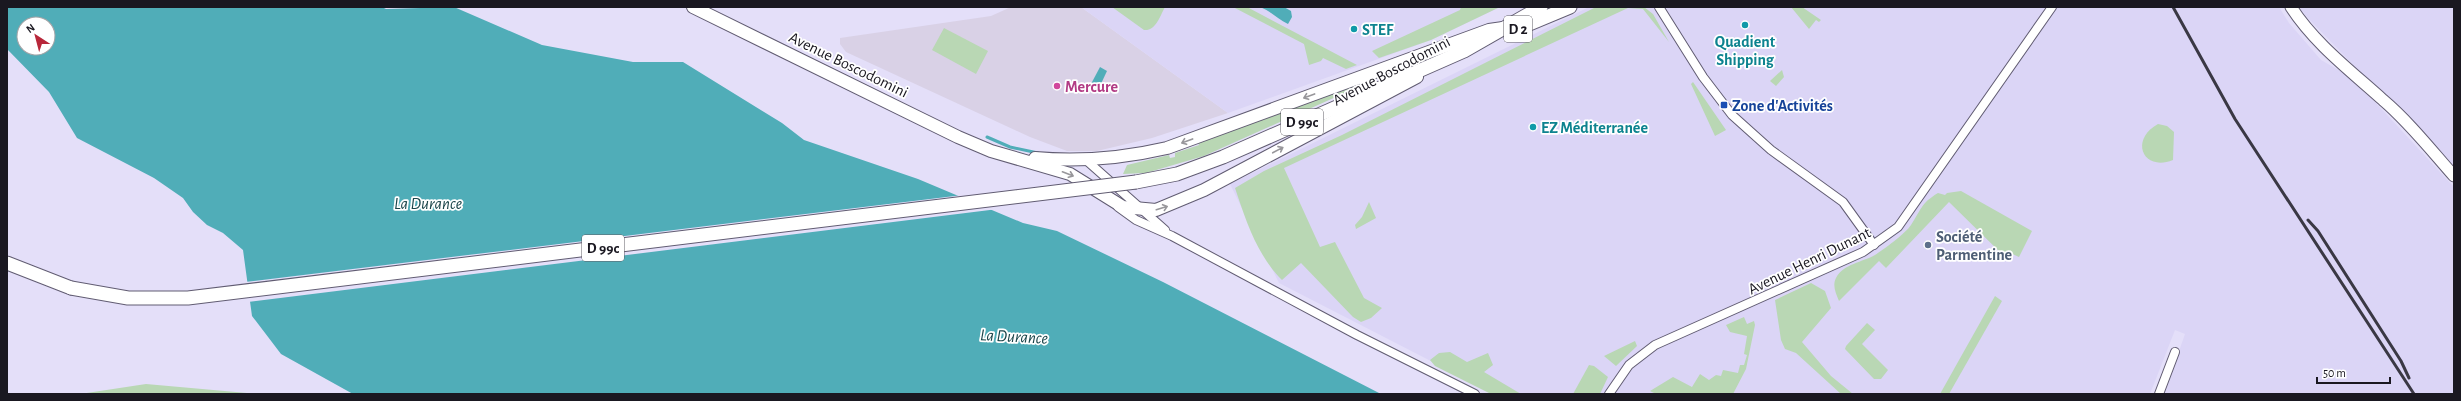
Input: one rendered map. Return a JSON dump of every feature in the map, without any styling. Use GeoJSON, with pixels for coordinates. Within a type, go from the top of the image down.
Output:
{"type":"FeatureCollection","features":[{"type":"Feature","properties":{"kind":"main road","name":"Avenue Boscodomini"},"geometry":{"type":"LineString","coordinates":[[693,7],[991,151],[1070,174],[1111,201],[1123,207],[1142,210],[1156,210],[1204,190],[1464,51],[1570,7]]}},
{"type":"Feature","properties":{"kind":"main road","name":"Avenue Boscodomini"},"geometry":{"type":"LineString","coordinates":[[991,151],[1036,158],[1086,160],[1140,155],[1167,148],[1489,30],[1504,28],[1541,7]]}},
{"type":"Feature","properties":{"kind":"main road","name":"D 99c"},"geometry":{"type":"LineString","coordinates":[[9,262],[38,276],[70,288],[128,298],[188,298],[1136,182],[1177,174],[1223,157],[1464,51],[1504,28]]}},
{"type":"Feature","properties":{"kind":"street"},"geometry":{"type":"LineString","coordinates":[[1659,7],[1703,77],[1732,115],[1771,150],[1843,202],[1874,245]]}},
{"type":"Feature","properties":{"kind":"street","name":"Avenue Henri Dunant"},"geometry":{"type":"LineString","coordinates":[[1609,394],[1629,365],[1655,345],[1822,272],[1874,245],[1898,227],[2052,7]]}},
{"type":"Feature","properties":{"kind":"street"},"geometry":{"type":"LineString","coordinates":[[2291,7],[2302,24],[2349,71],[2385,101],[2454,176]]}},
{"type":"Feature","properties":{"kind":"street"},"geometry":{"type":"LineString","coordinates":[[1086,160],[1172,236]]}},
{"type":"Feature","properties":{"kind":"street"},"geometry":{"type":"LineString","coordinates":[[1111,201],[1136,220],[1172,236],[1357,334],[1476,394]]}},
{"type":"Feature","properties":{"kind":"street"},"geometry":{"type":"LineString","coordinates":[[2159,394],[2175,352]]}},
{"type":"Feature","properties":{"kind":"shaded area","name":"Mercure"},"geometry":{"type":"Polygon","coordinates":[[[1011,7],[1081,7],[1228,113],[1152,138],[1097,151],[1067,151],[1030,137],[846,52],[840,44],[840,38],[991,16],[1011,7]]]}},
{"type":"Feature","properties":{"kind":"shaded area"},"geometry":{"type":"Polygon","coordinates":[[[1081,7],[1500,7],[1431,40],[1228,113],[1081,7]]]}},
{"type":"Feature","properties":{"kind":"shaded area"},"geometry":{"type":"Polygon","coordinates":[[[1112,7],[1165,7],[1155,26],[1148,30],[1144,30],[1112,7]]]}},
{"type":"Feature","properties":{"kind":"shaded area"},"geometry":{"type":"Polygon","coordinates":[[[1233,7],[1247,7],[1357,65],[1346,69],[1323,58],[1321,61],[1309,65],[1304,44],[1233,7]]]}},
{"type":"Feature","properties":{"kind":"shaded area"},"geometry":{"type":"Polygon","coordinates":[[[1461,7],[1500,7],[1431,40],[1379,58],[1372,51],[1460,10],[1461,7]]]}},
{"type":"Feature","properties":{"kind":"shaded area"},"geometry":{"type":"Polygon","coordinates":[[[1589,7],[2279,7],[2289,23],[2321,60],[2342,72],[2375,102],[2454,187],[2454,394],[2164,394],[2185,334],[2175,330],[2150,394],[1495,394],[1279,283],[1230,184],[1589,7]]]}},
{"type":"Feature","properties":{"kind":"shaded area"},"geometry":{"type":"Polygon","coordinates":[[[1596,7],[1644,7],[1653,14],[1669,42],[1643,9],[1628,8],[1284,168],[1320,247],[1335,242],[1364,298],[1382,308],[1371,318],[1361,322],[1353,317],[1301,263],[1282,280],[1273,270],[1253,237],[1235,188],[1264,171],[1342,135],[1596,7]]]}},
{"type":"Feature","properties":{"kind":"shaded area"},"geometry":{"type":"Polygon","coordinates":[[[1791,7],[1802,7],[1821,20],[1819,22],[1816,20],[1809,29],[1791,7]]]}},
{"type":"Feature","properties":{"kind":"shaded area"},"geometry":{"type":"Polygon","coordinates":[[[2299,7],[2454,7],[2454,169],[2307,17],[2299,7]]]}},
{"type":"Feature","properties":{"kind":"shaded area"},"geometry":{"type":"Polygon","coordinates":[[[944,28],[988,51],[976,74],[932,50],[944,28]]]}},
{"type":"Feature","properties":{"kind":"shaded area"},"geometry":{"type":"Polygon","coordinates":[[[1405,66],[1204,156],[1146,173],[1123,174],[1127,165],[1169,155],[1170,158],[1175,157],[1175,153],[1199,145],[1197,141],[1405,66]]]}},
{"type":"Feature","properties":{"kind":"shaded area"},"geometry":{"type":"Polygon","coordinates":[[[1782,70],[1784,77],[1776,86],[1770,81],[1782,70]]]}},
{"type":"Feature","properties":{"kind":"shaded area"},"geometry":{"type":"Polygon","coordinates":[[[1693,82],[1726,130],[1715,136],[1691,84],[1693,82]]]}},
{"type":"Feature","properties":{"kind":"shaded area"},"geometry":{"type":"Polygon","coordinates":[[[2158,124],[2167,126],[2174,132],[2173,160],[2163,163],[2154,162],[2147,158],[2143,152],[2142,146],[2144,138],[2149,131],[2158,124]]]}},
{"type":"Feature","properties":{"kind":"shaded area"},"geometry":{"type":"Polygon","coordinates":[[[1961,191],[2032,231],[2019,257],[2008,252],[2003,255],[1949,202],[1886,268],[1879,261],[1839,301],[1834,284],[1839,273],[1843,269],[1875,255],[1889,245],[1900,237],[1911,225],[1928,200],[1938,193],[1945,195],[1947,193],[1961,191]]]}},
{"type":"Feature","properties":{"kind":"shaded area"},"geometry":{"type":"Polygon","coordinates":[[[1369,202],[1376,218],[1356,229],[1355,225],[1362,217],[1369,202]]]}},
{"type":"Feature","properties":{"kind":"shaded area"},"geometry":{"type":"Polygon","coordinates":[[[1811,283],[1825,291],[1831,308],[1802,342],[1831,376],[1853,394],[1841,394],[1796,353],[1785,349],[1781,340],[1775,300],[1811,283]]]}},
{"type":"Feature","properties":{"kind":"shaded area"},"geometry":{"type":"Polygon","coordinates":[[[1995,296],[2002,301],[1949,394],[1940,394],[1995,296]]]}},
{"type":"Feature","properties":{"kind":"shaded area"},"geometry":{"type":"Polygon","coordinates":[[[1744,317],[1747,324],[1754,321],[1755,325],[1746,369],[1733,394],[1656,394],[1650,391],[1673,377],[1692,387],[1700,374],[1709,380],[1716,375],[1721,376],[1723,370],[1738,373],[1740,365],[1744,365],[1747,355],[1744,354],[1747,336],[1730,332],[1726,325],[1744,317]]]}},
{"type":"Feature","properties":{"kind":"shaded area"},"geometry":{"type":"Polygon","coordinates":[[[1867,323],[1875,330],[1862,344],[1888,370],[1881,379],[1874,379],[1845,349],[1867,323]]]}},
{"type":"Feature","properties":{"kind":"shaded area"},"geometry":{"type":"Polygon","coordinates":[[[1635,341],[1637,346],[1616,366],[1604,356],[1635,341]]]}},
{"type":"Feature","properties":{"kind":"shaded area"},"geometry":{"type":"Polygon","coordinates":[[[1450,352],[1467,362],[1488,353],[1493,365],[1484,372],[1521,394],[1491,394],[1435,366],[1430,360],[1439,353],[1450,352]]]}},
{"type":"Feature","properties":{"kind":"shaded area"},"geometry":{"type":"Polygon","coordinates":[[[1589,365],[1594,366],[1608,377],[1600,394],[1573,394],[1589,365]]]}},
{"type":"Feature","properties":{"kind":"shaded area"},"geometry":{"type":"Polygon","coordinates":[[[146,384],[247,393],[250,394],[80,394],[146,384]]]}},
{"type":"Feature","properties":{"kind":"water","name":"La Durance"},"geometry":{"type":"Polygon","coordinates":[[[7,7],[382,7],[386,9],[454,7],[542,45],[633,62],[683,62],[782,123],[804,140],[918,179],[1023,223],[1057,231],[1163,282],[1381,394],[353,394],[281,354],[252,316],[243,250],[223,233],[207,225],[193,212],[183,198],[154,178],[77,138],[49,92],[7,49],[7,7]]]}},
{"type":"Feature","properties":{"kind":"water"},"geometry":{"type":"Polygon","coordinates":[[[1260,7],[1284,7],[1291,11],[1292,17],[1288,24],[1260,7]]]}},
{"type":"Feature","properties":{"kind":"water"},"geometry":{"type":"Polygon","coordinates":[[[1100,67],[1107,71],[1099,88],[1091,84],[1100,67]]]}},
{"type":"Feature","properties":{"kind":"pier"},"geometry":{"type":"Polygon","coordinates":[[[963,195],[998,209],[248,302],[245,282],[963,195]]]}},
{"type":"Feature","properties":{"kind":"waterway"},"geometry":{"type":"LineString","coordinates":[[987,137],[1010,147],[1038,153]]}},
{"type":"Feature","properties":{"kind":"railway"},"geometry":{"type":"LineString","coordinates":[[2173,7],[2235,119],[2414,394]]}},
{"type":"Feature","properties":{"kind":"railway"},"geometry":{"type":"LineString","coordinates":[[2308,220],[2318,231],[2401,361],[2409,378]]}},
{"type":"Feature","properties":{"kind":"place","name":"Quadient Shipping"},"geometry":{"type":"Point","coordinates":[1745,25]}},
{"type":"Feature","properties":{"kind":"place","name":"STEF"},"geometry":{"type":"Point","coordinates":[1354,29]}},
{"type":"Feature","properties":{"kind":"place","name":"Mercure"},"geometry":{"type":"Point","coordinates":[1057,86]}},
{"type":"Feature","properties":{"kind":"place","name":"Zone d'Activités"},"geometry":{"type":"Point","coordinates":[1724,105]}},
{"type":"Feature","properties":{"kind":"place","name":"EZ Méditerranée"},"geometry":{"type":"Point","coordinates":[1533,127]}},
{"type":"Feature","properties":{"kind":"place","name":"Société Parmentine"},"geometry":{"type":"Point","coordinates":[1928,245]}}]}
